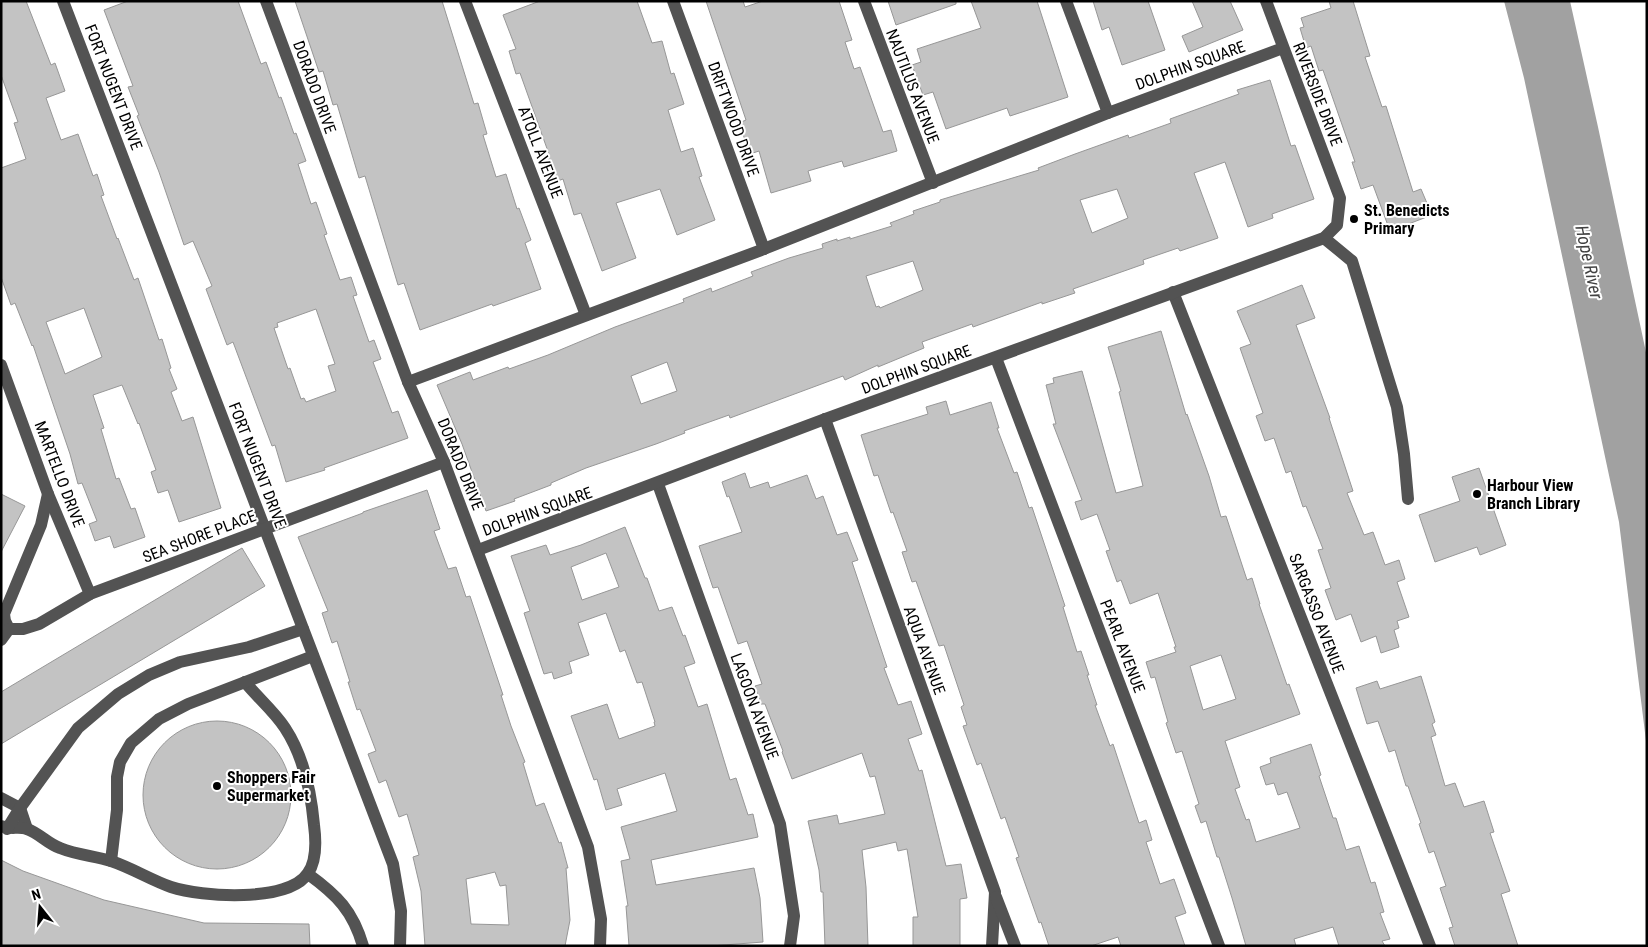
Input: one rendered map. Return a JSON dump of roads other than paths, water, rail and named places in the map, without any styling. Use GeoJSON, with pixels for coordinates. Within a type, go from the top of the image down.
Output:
{"type":"FeatureCollection","features":[{"type":"Feature","properties":{"kind":"street","name":"FORT NUGENT DRIVE"},"geometry":{"type":"LineString","coordinates":[[64,1],[392,864],[401,911],[400,946]]}},
{"type":"Feature","properties":{"kind":"street","name":"DORADO DRIVE"},"geometry":{"type":"LineString","coordinates":[[266,1],[408,382],[444,462],[478,550],[588,847],[600,920],[600,946]]}},
{"type":"Feature","properties":{"kind":"street","name":"ATOLL AVENUE"},"geometry":{"type":"LineString","coordinates":[[465,1],[586,315]]}},
{"type":"Feature","properties":{"kind":"street","name":"DRIFTWOOD DRIVE"},"geometry":{"type":"LineString","coordinates":[[673,1],[764,249]]}},
{"type":"Feature","properties":{"kind":"street","name":"NAUTILUS AVENUE"},"geometry":{"type":"LineString","coordinates":[[864,1],[932,182]]}},
{"type":"Feature","properties":{"kind":"street"},"geometry":{"type":"LineString","coordinates":[[1066,1],[1108,113]]}},
{"type":"Feature","properties":{"kind":"street","name":"RIVERSIDE DRIVE"},"geometry":{"type":"LineString","coordinates":[[1266,1],[1340,198],[1337,225],[1324,238]]}},
{"type":"Feature","properties":{"kind":"street","name":"DOLPHIN SQUARE"},"geometry":{"type":"LineString","coordinates":[[408,382],[764,249],[1108,113],[1283,48]]}},
{"type":"Feature","properties":{"kind":"street","name":"DOLPHIN SQUARE"},"geometry":{"type":"LineString","coordinates":[[478,550],[658,484],[825,419],[1324,238]]}},
{"type":"Feature","properties":{"kind":"street"},"geometry":{"type":"LineString","coordinates":[[1324,238],[1352,261],[1397,407],[1408,499]]}},
{"type":"Feature","properties":{"kind":"street","name":"SARGASSO AVENUE"},"geometry":{"type":"LineString","coordinates":[[1173,292],[1430,946]]}},
{"type":"Feature","properties":{"kind":"street","name":"PEARL AVENUE"},"geometry":{"type":"LineString","coordinates":[[996,358],[1219,946]]}},
{"type":"Feature","properties":{"kind":"street","name":"MARTELLO DRIVE"},"geometry":{"type":"LineString","coordinates":[[1,365],[48,494],[90,594]]}},
{"type":"Feature","properties":{"kind":"street","name":"AQUA AVENUE"},"geometry":{"type":"LineString","coordinates":[[825,419],[1015,946]]}},
{"type":"Feature","properties":{"kind":"street","name":"SEA SHORE PLACE"},"geometry":{"type":"LineString","coordinates":[[9,628],[23,629],[39,624],[90,594],[444,462]]}},
{"type":"Feature","properties":{"kind":"street","name":"LAGOON AVENUE"},"geometry":{"type":"LineString","coordinates":[[658,484],[780,824],[794,916],[790,946]]}},
{"type":"Feature","properties":{"kind":"street"},"geometry":{"type":"LineString","coordinates":[[1,640],[9,628],[3,613],[42,524],[48,494]]}},
{"type":"Feature","properties":{"kind":"street"},"geometry":{"type":"LineString","coordinates":[[4,827],[78,728],[126,689],[149,674],[180,662],[249,647],[303,629]]}},
{"type":"Feature","properties":{"kind":"street"},"geometry":{"type":"LineString","coordinates":[[111,861],[117,810],[117,777],[120,762],[131,743],[159,719],[188,704],[313,656]]}},
{"type":"Feature","properties":{"kind":"street"},"geometry":{"type":"LineString","coordinates":[[4,827],[27,829],[58,848],[111,861],[172,887],[203,893],[233,895],[264,894],[292,887],[308,874],[315,857],[311,795],[302,763],[284,728],[244,682]]}},
{"type":"Feature","properties":{"kind":"street"},"geometry":{"type":"LineString","coordinates":[[1,798],[20,808],[27,829]]}},
{"type":"Feature","properties":{"kind":"street"},"geometry":{"type":"LineString","coordinates":[[308,874],[331,891],[348,910],[358,929],[363,946]]}},
{"type":"Feature","properties":{"kind":"street","name":"AQUA AVENUE"},"geometry":{"type":"LineString","coordinates":[[992,946],[994,892]]}},
{"type":"Feature","properties":{"kind":"water","name":"Hope River"},"geometry":{"type":"Polygon","coordinates":[[[1504,1],[1570,1],[1647,357],[1647,749],[1619,522],[1524,78],[1504,1]]]}},
{"type":"Feature","properties":{"kind":"place","name":"St. Benedicts Primary"},"geometry":{"type":"Point","coordinates":[1354,219]}},
{"type":"Feature","properties":{"kind":"place","name":"Harbour View Branch Library"},"geometry":{"type":"Point","coordinates":[1477,494]}},
{"type":"Feature","properties":{"kind":"place","name":"Shoppers Fair Supermarket"},"geometry":{"type":"Point","coordinates":[217,786]}}]}
